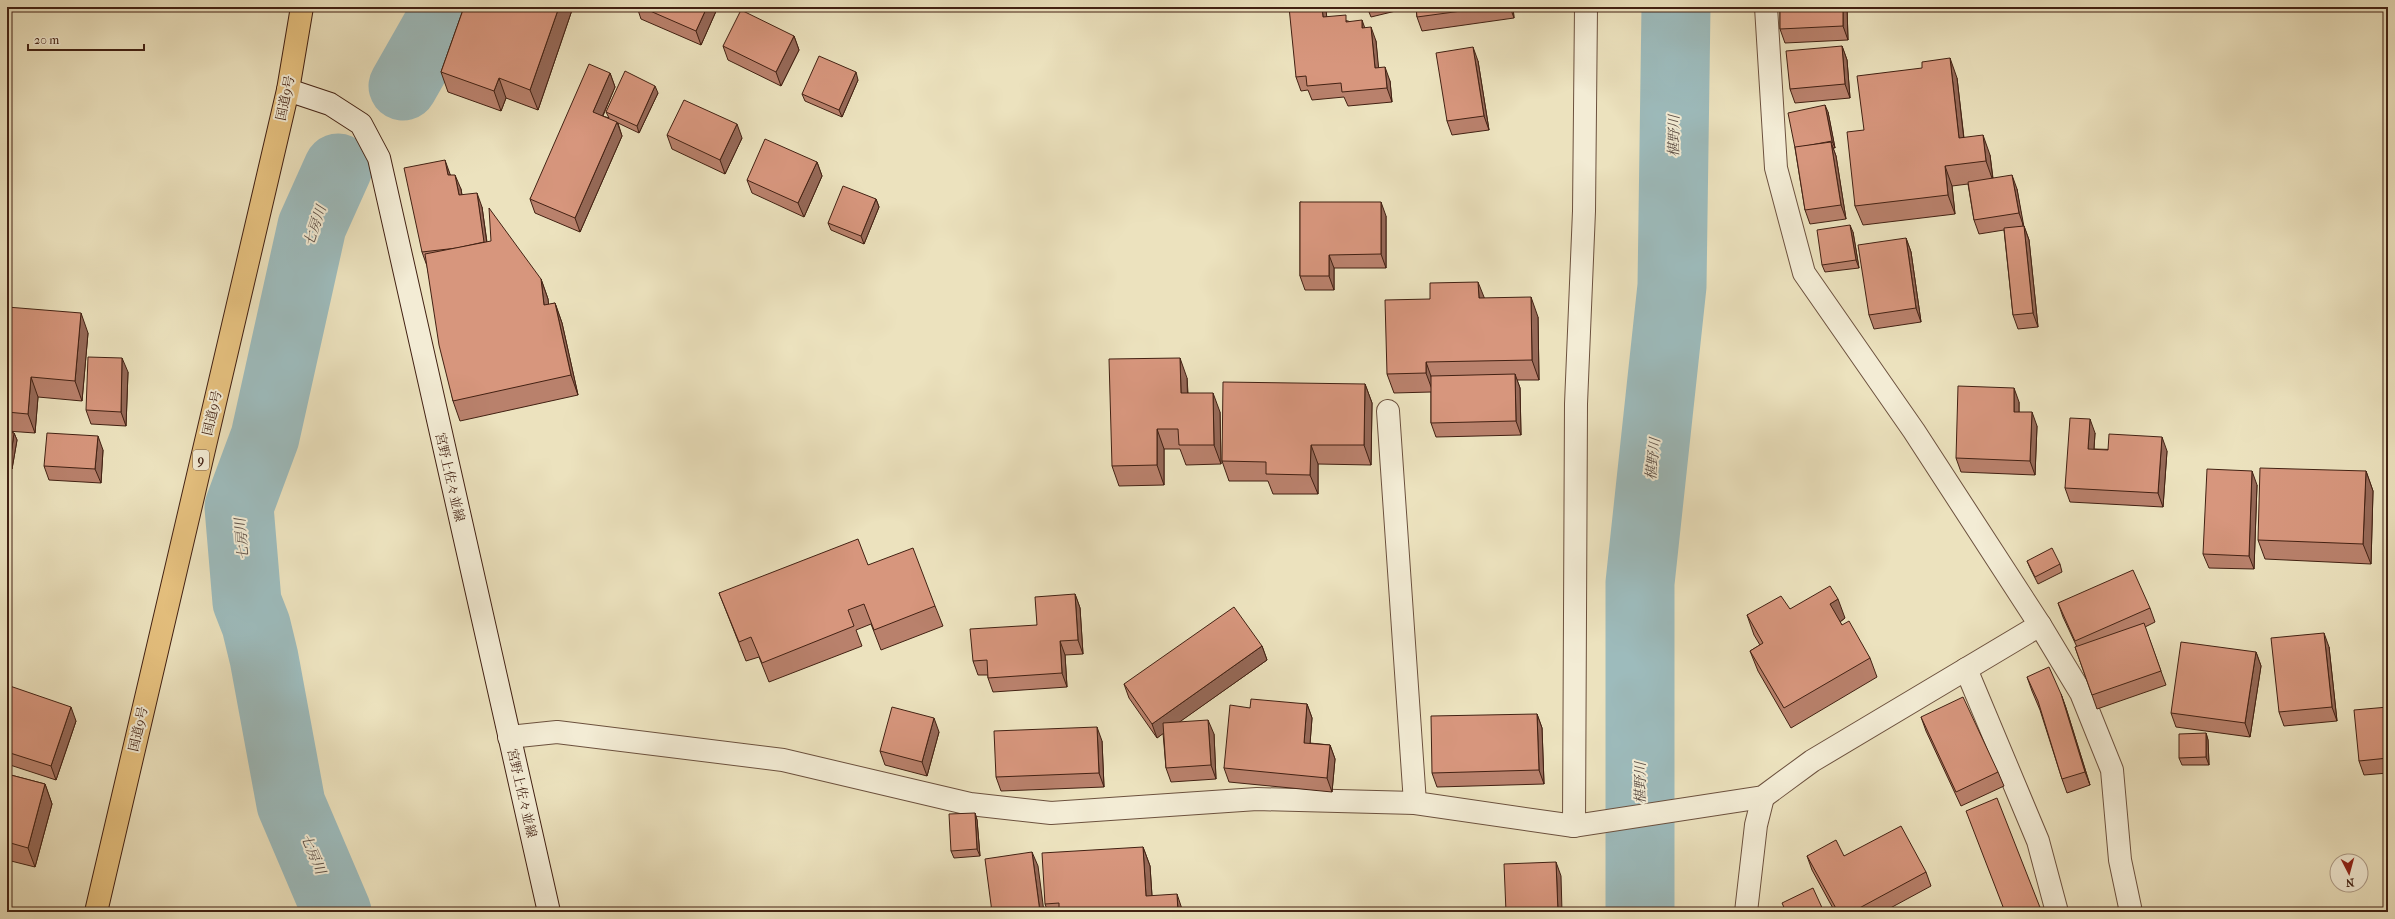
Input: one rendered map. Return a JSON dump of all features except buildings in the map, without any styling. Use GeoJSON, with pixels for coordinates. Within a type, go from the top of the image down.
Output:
{"type":"FeatureCollection","features":[{"type":"Feature","properties":{"kind":"highway","name":"国道9号"},"geometry":{"type":"LineString","coordinates":[[96,912],[288,90],[302,7]]}},
{"type":"Feature","properties":{"kind":"street"},"geometry":{"type":"LineString","coordinates":[[1580,825],[1576,404],[1584,211],[1586,7]]}},
{"type":"Feature","properties":{"kind":"street"},"geometry":{"type":"LineString","coordinates":[[1766,7],[1776,168],[1804,273],[1914,431],[2040,625],[2081,694],[2112,770],[2120,860],[2131,912]]}},
{"type":"Feature","properties":{"kind":"street","name":"宮野上佐々並線"},"geometry":{"type":"LineString","coordinates":[[288,90],[330,104],[361,124],[379,158],[549,912]]}},
{"type":"Feature","properties":{"kind":"street"},"geometry":{"type":"LineString","coordinates":[[1388,411],[1415,804]]}},
{"type":"Feature","properties":{"kind":"street"},"geometry":{"type":"LineString","coordinates":[[509,737],[557,732],[783,760],[970,804],[1051,813],[1257,800],[1415,804],[1580,825],[1763,797],[1812,761],[2040,625]]}},
{"type":"Feature","properties":{"kind":"street"},"geometry":{"type":"LineString","coordinates":[[1972,666],[2038,841],[2057,912]]}},
{"type":"Feature","properties":{"kind":"street"},"geometry":{"type":"LineString","coordinates":[[1746,912],[1756,825],[1763,797]]}},
{"type":"Feature","properties":{"kind":"waterway","name":"七房川"},"geometry":{"type":"LineString","coordinates":[[403,86],[448,7]]}},
{"type":"Feature","properties":{"kind":"waterway","name":"椹野川"},"geometry":{"type":"LineString","coordinates":[[1640,912],[1640,583],[1672,286],[1676,7]]}},
{"type":"Feature","properties":{"kind":"waterway","name":"七房川"},"geometry":{"type":"LineString","coordinates":[[337,912],[291,804],[264,658],[256,625],[247,602],[239,507],[265,437],[312,226],[338,168]]}}]}
